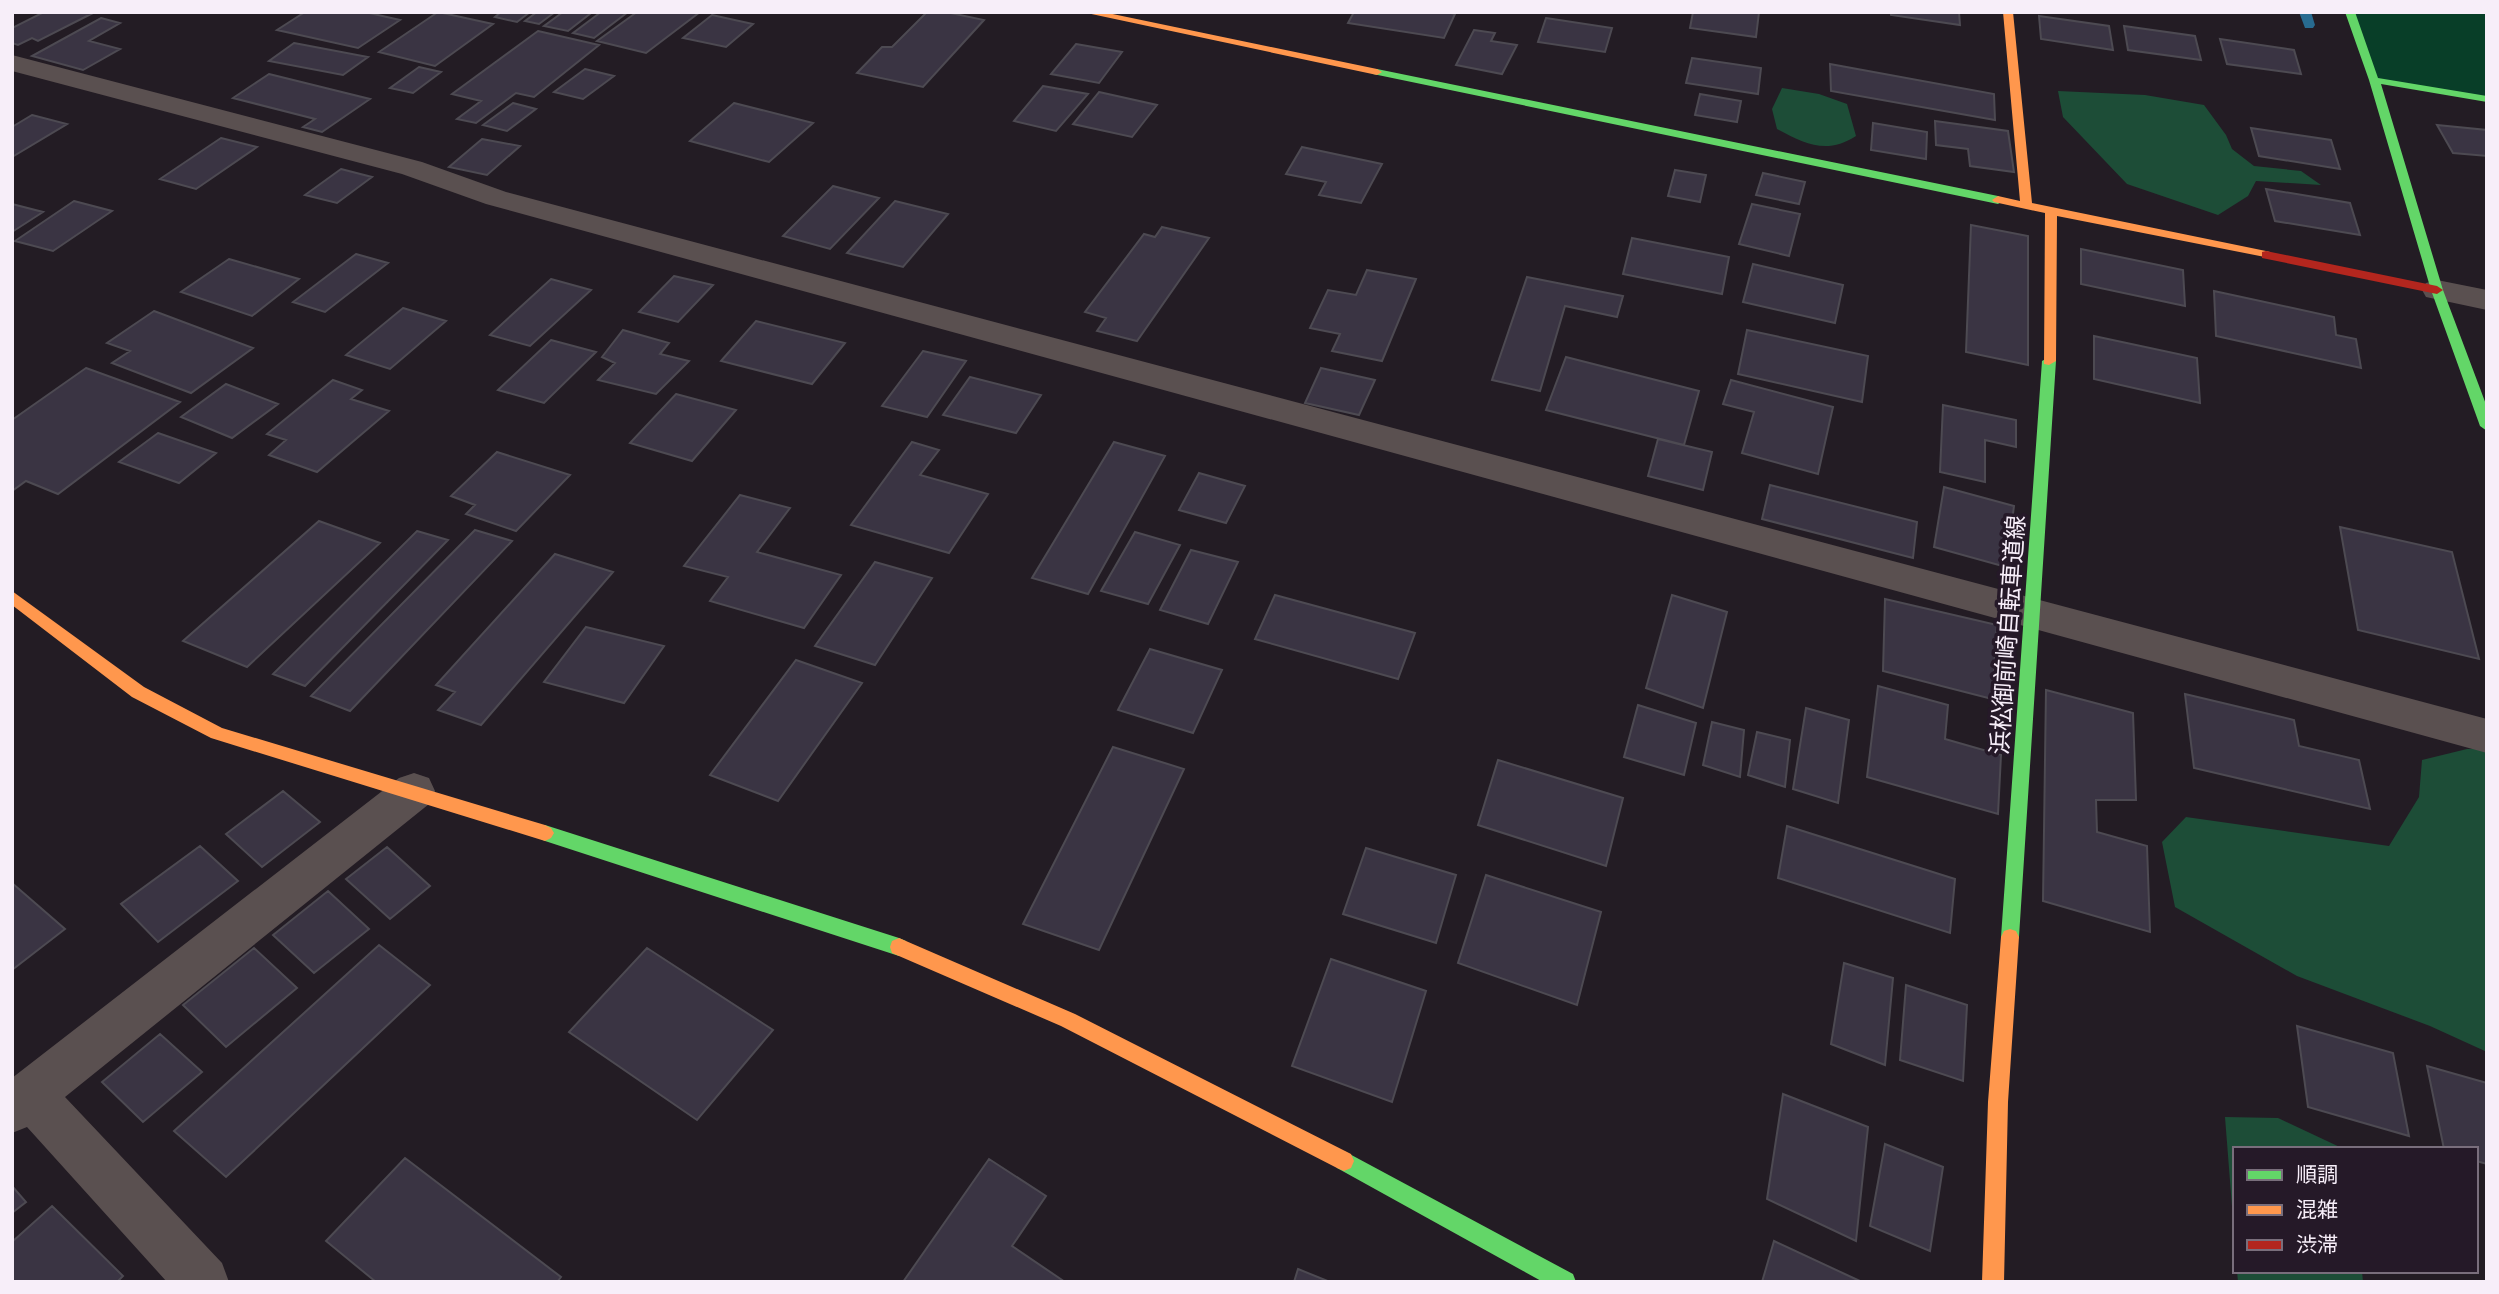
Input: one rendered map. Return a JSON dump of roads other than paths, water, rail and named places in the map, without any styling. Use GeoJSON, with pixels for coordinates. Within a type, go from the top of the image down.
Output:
{"type":"FeatureCollection","features":[{"type":"Feature","properties":{"kind":"street"},"geometry":{"type":"LineString","coordinates":[[1087,12],[2487,300]]}},
{"type":"Feature","properties":{"kind":"street"},"geometry":{"type":"LineString","coordinates":[[2008,12],[2026,205]]}},
{"type":"Feature","properties":{"kind":"street"},"geometry":{"type":"LineString","coordinates":[[2350,12],[2374,79],[2437,290],[2487,426]]}},
{"type":"Feature","properties":{"kind":"street"},"geometry":{"type":"LineString","coordinates":[[12,63],[412,168],[496,198],[2487,736]]}},
{"type":"Feature","properties":{"kind":"street"},"geometry":{"type":"LineString","coordinates":[[2374,79],[2487,99]]}},
{"type":"Feature","properties":{"kind":"street","name":"浜松御前崎自転車道線"},"geometry":{"type":"LineString","coordinates":[[1993,1282],[1997,1102],[2049,371],[2050,211]]}},
{"type":"Feature","properties":{"kind":"street"},"geometry":{"type":"LineString","coordinates":[[12,597],[138,692],[217,733],[414,791],[870,937],[927,959],[1068,1020],[1261,1117],[1565,1282]]}},
{"type":"Feature","properties":{"kind":"street"},"geometry":{"type":"LineString","coordinates":[[203,1282],[21,1102],[414,791]]}},
{"type":"Feature","properties":{"kind":"waterway"},"geometry":{"type":"LineString","coordinates":[[2305,12],[2309,25]]}}]}
